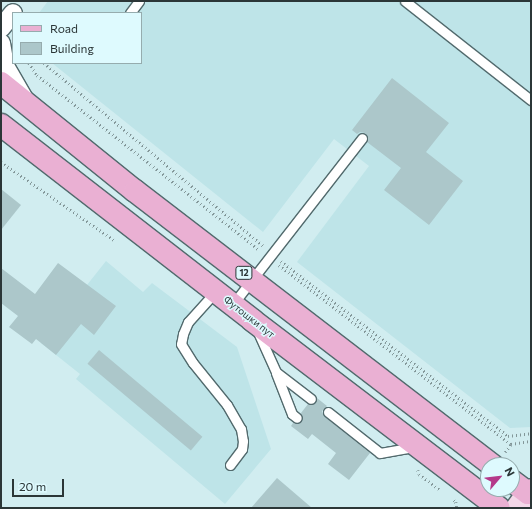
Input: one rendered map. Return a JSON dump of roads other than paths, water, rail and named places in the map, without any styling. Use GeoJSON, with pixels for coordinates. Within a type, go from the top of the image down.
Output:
{"type":"FeatureCollection","features":[{"type":"Feature","properties":{"kind":"main road","name":"12"},"geometry":{"type":"LineString","coordinates":[[1,83],[135,191],[481,457]]}},
{"type":"Feature","properties":{"kind":"main road","name":"Футошки пут"},"geometry":{"type":"LineString","coordinates":[[1,125],[252,320],[499,508]]}},
{"type":"Feature","properties":{"kind":"street"},"geometry":{"type":"LineString","coordinates":[[14,12],[22,1]]}},
{"type":"Feature","properties":{"kind":"street"},"geometry":{"type":"LineString","coordinates":[[1,28],[12,14]]}},
{"type":"Feature","properties":{"kind":"street"},"geometry":{"type":"LineString","coordinates":[[1,43],[5,66],[28,105]]}},
{"type":"Feature","properties":{"kind":"lane"},"geometry":{"type":"LineString","coordinates":[[131,12],[139,1]]}},
{"type":"Feature","properties":{"kind":"lane"},"geometry":{"type":"LineString","coordinates":[[405,1],[531,100]]}},
{"type":"Feature","properties":{"kind":"lane"},"geometry":{"type":"LineString","coordinates":[[233,304],[362,138]]}},
{"type":"Feature","properties":{"kind":"lane"},"geometry":{"type":"LineString","coordinates":[[216,291],[188,322],[181,344],[193,363],[227,405],[241,429],[243,441],[242,449],[230,465]]}},
{"type":"Feature","properties":{"kind":"lane"},"geometry":{"type":"LineString","coordinates":[[252,320],[276,372],[292,414],[297,418]]}},
{"type":"Feature","properties":{"kind":"lane"},"geometry":{"type":"LineString","coordinates":[[276,372],[311,400]]}},
{"type":"Feature","properties":{"kind":"lane"},"geometry":{"type":"LineString","coordinates":[[328,412],[345,428],[380,453],[418,446]]}}]}
